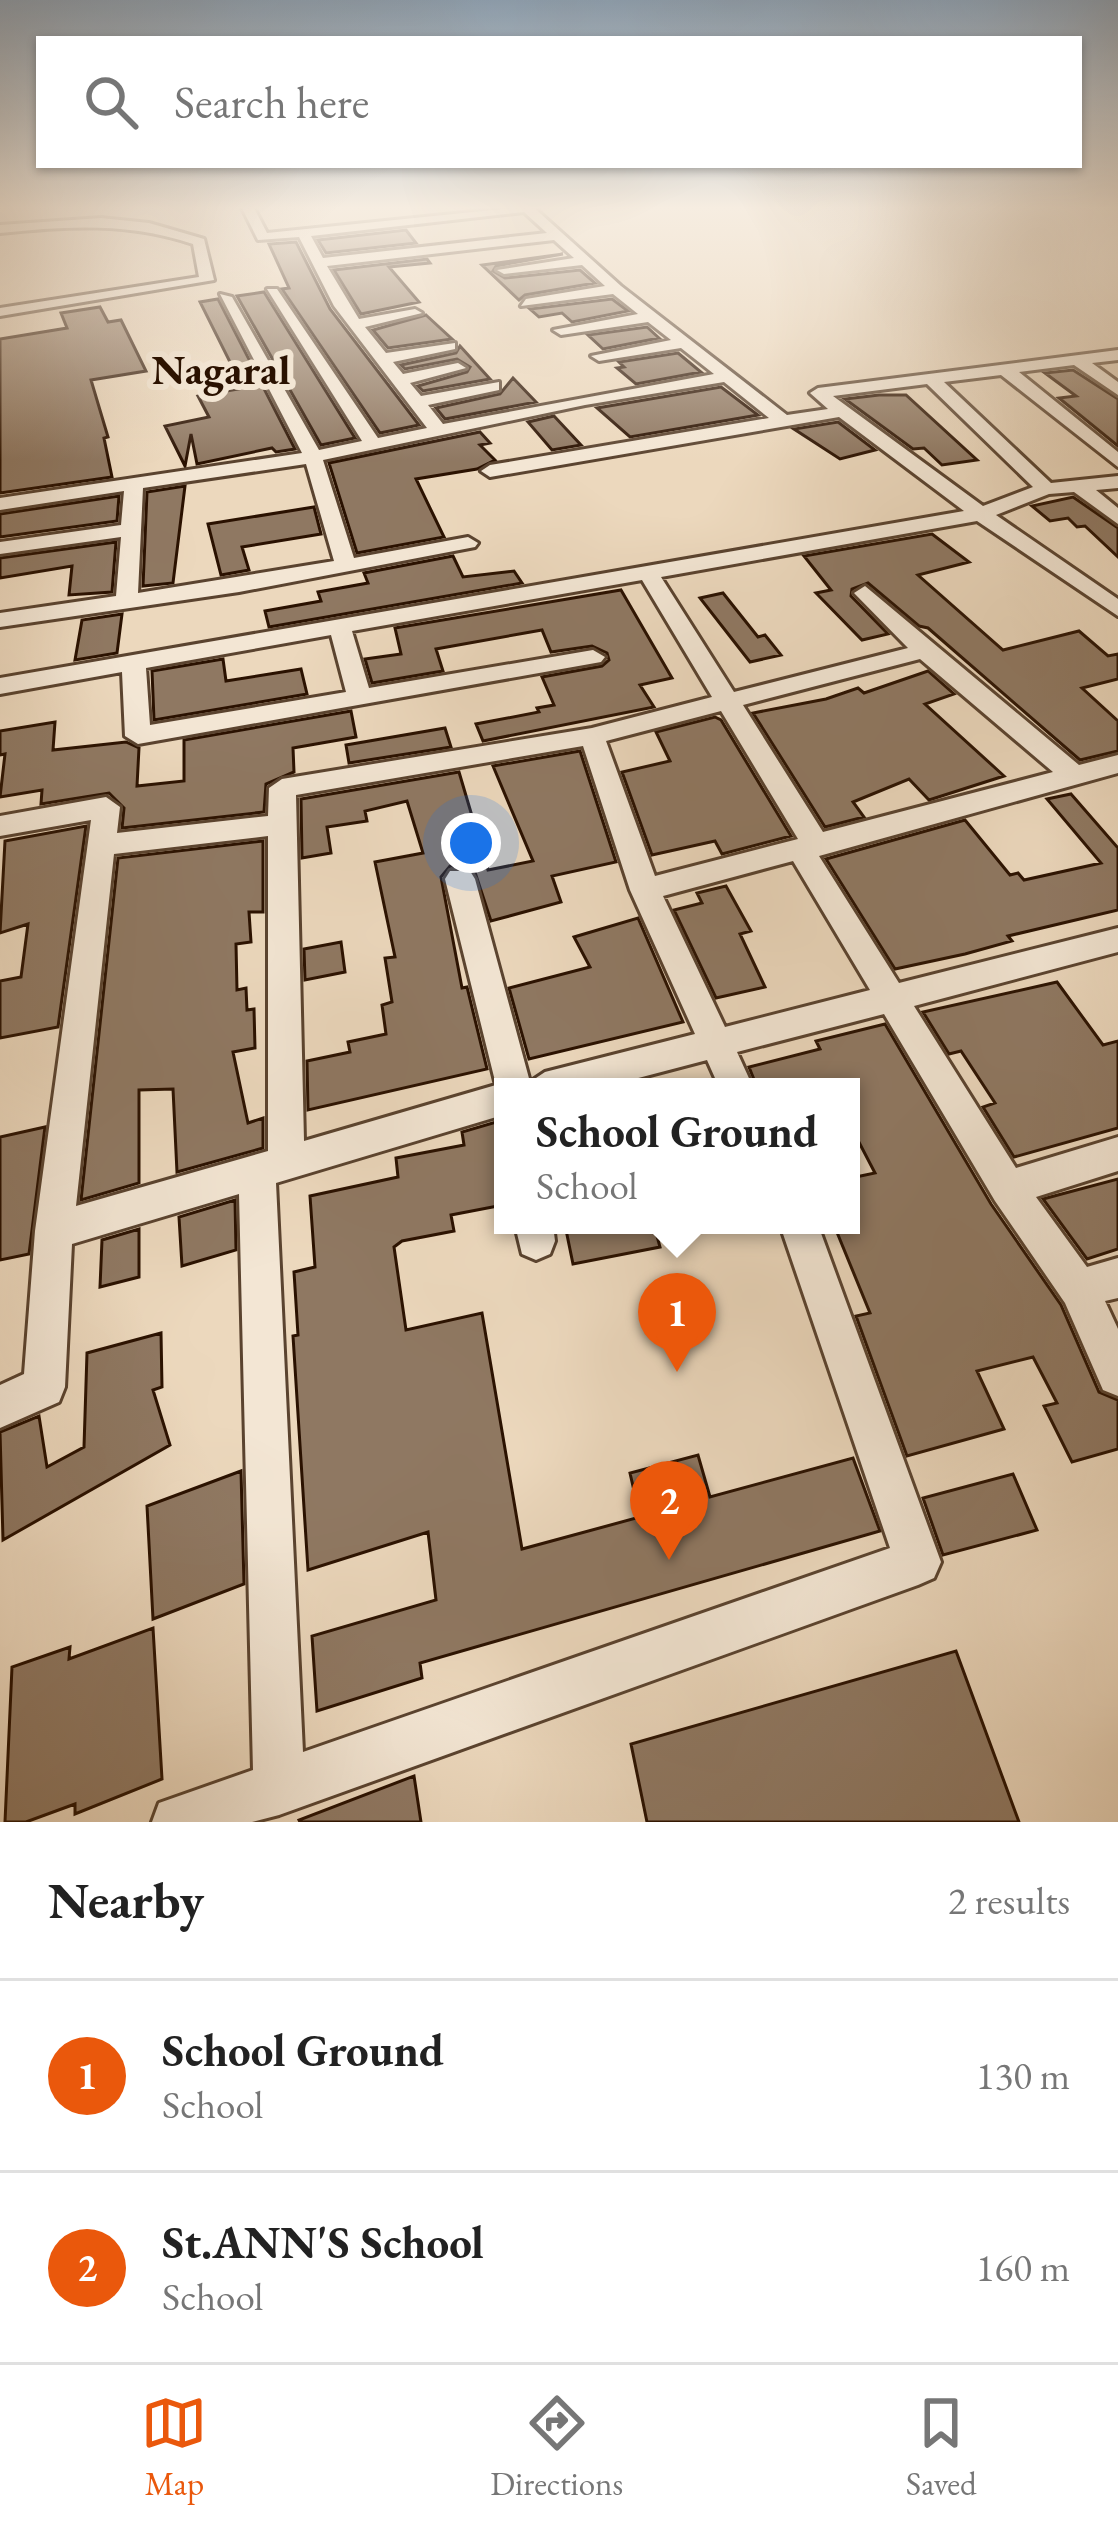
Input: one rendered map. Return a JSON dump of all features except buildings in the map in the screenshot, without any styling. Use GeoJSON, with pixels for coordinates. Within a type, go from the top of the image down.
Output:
{"type":"FeatureCollection","features":[{"type":"Feature","properties":{"kind":"street"},"geometry":{"type":"LineString","coordinates":[[0,312],[136,291]]}},
{"type":"Feature","properties":{"kind":"street"},"geometry":{"type":"LineString","coordinates":[[339,291],[350,304],[356,324],[438,430]]}},
{"type":"Feature","properties":{"kind":"street"},"geometry":{"type":"LineString","coordinates":[[526,303],[603,291]]}},
{"type":"Feature","properties":{"kind":"street"},"geometry":{"type":"LineString","coordinates":[[618,291],[782,420]]}},
{"type":"Feature","properties":{"kind":"street"},"geometry":{"type":"LineString","coordinates":[[272,292],[374,445]]}},
{"type":"Feature","properties":{"kind":"street"},"geometry":{"type":"LineString","coordinates":[[225,297],[313,458],[345,563]]}},
{"type":"Feature","properties":{"kind":"street"},"geometry":{"type":"LineString","coordinates":[[356,324],[415,313]]}},
{"type":"Feature","properties":{"kind":"street"},"geometry":{"type":"LineString","coordinates":[[561,330],[649,317]]}},
{"type":"Feature","properties":{"kind":"street"},"geometry":{"type":"LineString","coordinates":[[371,342],[430,330]]}},
{"type":"Feature","properties":{"kind":"street"},"geometry":{"type":"LineString","coordinates":[[599,356],[684,344]]}},
{"type":"Feature","properties":{"kind":"street"},"geometry":{"type":"LineString","coordinates":[[383,359],[449,346]]}},
{"type":"Feature","properties":{"kind":"street"},"geometry":{"type":"LineString","coordinates":[[1118,355],[827,390],[818,395],[1118,609]]}},
{"type":"Feature","properties":{"kind":"street"},"geometry":{"type":"LineString","coordinates":[[1076,359],[1118,390]]}},
{"type":"Feature","properties":{"kind":"street"},"geometry":{"type":"LineString","coordinates":[[1002,367],[1118,461]]}},
{"type":"Feature","properties":{"kind":"street"},"geometry":{"type":"LineString","coordinates":[[400,380],[458,368]]}},
{"type":"Feature","properties":{"kind":"street"},"geometry":{"type":"LineString","coordinates":[[0,504],[313,458],[727,377]]}},
{"type":"Feature","properties":{"kind":"street"},"geometry":{"type":"LineString","coordinates":[[930,378],[1046,488]]}},
{"type":"Feature","properties":{"kind":"street"},"geometry":{"type":"LineString","coordinates":[[418,402],[493,386]]}},
{"type":"Feature","properties":{"kind":"street"},"geometry":{"type":"LineString","coordinates":[[490,471],[838,412]]}},
{"type":"Feature","properties":{"kind":"street"},"geometry":{"type":"LineString","coordinates":[[0,686],[980,514],[1046,488],[1118,482]]}},
{"type":"Feature","properties":{"kind":"street"},"geometry":{"type":"LineString","coordinates":[[127,601],[134,484]]}},
{"type":"Feature","properties":{"kind":"street"},"geometry":{"type":"LineString","coordinates":[[1079,486],[1118,518]]}},
{"type":"Feature","properties":{"kind":"street"},"geometry":{"type":"LineString","coordinates":[[0,548],[133,529]]}},
{"type":"Feature","properties":{"kind":"street"},"geometry":{"type":"LineString","coordinates":[[0,620],[468,543]]}},
{"type":"Feature","properties":{"kind":"street"},"geometry":{"type":"LineString","coordinates":[[648,573],[728,703],[894,1000],[1008,1188],[1078,1289],[1118,1375]]}},
{"type":"Feature","properties":{"kind":"street"},"geometry":{"type":"LineString","coordinates":[[865,593],[924,651],[1075,776]]}},
{"type":"Feature","properties":{"kind":"street"},"geometry":{"type":"LineString","coordinates":[[340,628],[360,698]]}},
{"type":"Feature","properties":{"kind":"street"},"geometry":{"type":"LineString","coordinates":[[279,1789],[272,1164],[281,788],[592,736],[924,651]]}},
{"type":"Feature","properties":{"kind":"street"},"geometry":{"type":"LineString","coordinates":[[134,664],[138,736],[593,657]]}},
{"type":"Feature","properties":{"kind":"street"},"geometry":{"type":"LineString","coordinates":[[592,736],[645,890],[731,1078]]}},
{"type":"Feature","properties":{"kind":"street"},"geometry":{"type":"LineString","coordinates":[[645,890],[1118,764]]}},
{"type":"Feature","properties":{"kind":"street"},"geometry":{"type":"LineString","coordinates":[[0,826],[106,807],[53,1232],[44,1387],[0,1407]]}},
{"type":"Feature","properties":{"kind":"street"},"geometry":{"type":"LineString","coordinates":[[104,844],[281,825]]}},
{"type":"Feature","properties":{"kind":"street"},"geometry":{"type":"LineString","coordinates":[[460,879],[512,1078]]}},
{"type":"Feature","properties":{"kind":"street"},"geometry":{"type":"LineString","coordinates":[[578,1078],[1118,940]]}},
{"type":"Feature","properties":{"kind":"street"},"geometry":{"type":"LineString","coordinates":[[53,1232],[494,1102]]}},
{"type":"Feature","properties":{"kind":"street"},"geometry":{"type":"LineString","coordinates":[[1008,1188],[1118,1154]]}},
{"type":"Feature","properties":{"kind":"street"},"geometry":{"type":"LineString","coordinates":[[178,1822],[918,1562],[802,1234]]}},
{"type":"Feature","properties":{"kind":"street"},"geometry":{"type":"LineString","coordinates":[[1078,1289],[1118,1278]]}},
{"type":"Feature","properties":{"kind":"place","name":"School Ground"},"geometry":{"type":"Point","coordinates":[677,1372]}},
{"type":"Feature","properties":{"kind":"place","name":"St.ANN'S School"},"geometry":{"type":"Point","coordinates":[669,1560]}},
{"type":"Feature","properties":{"kind":"district","name":"Nagaral"},"geometry":{"type":"Point","coordinates":[221,369]}}]}
